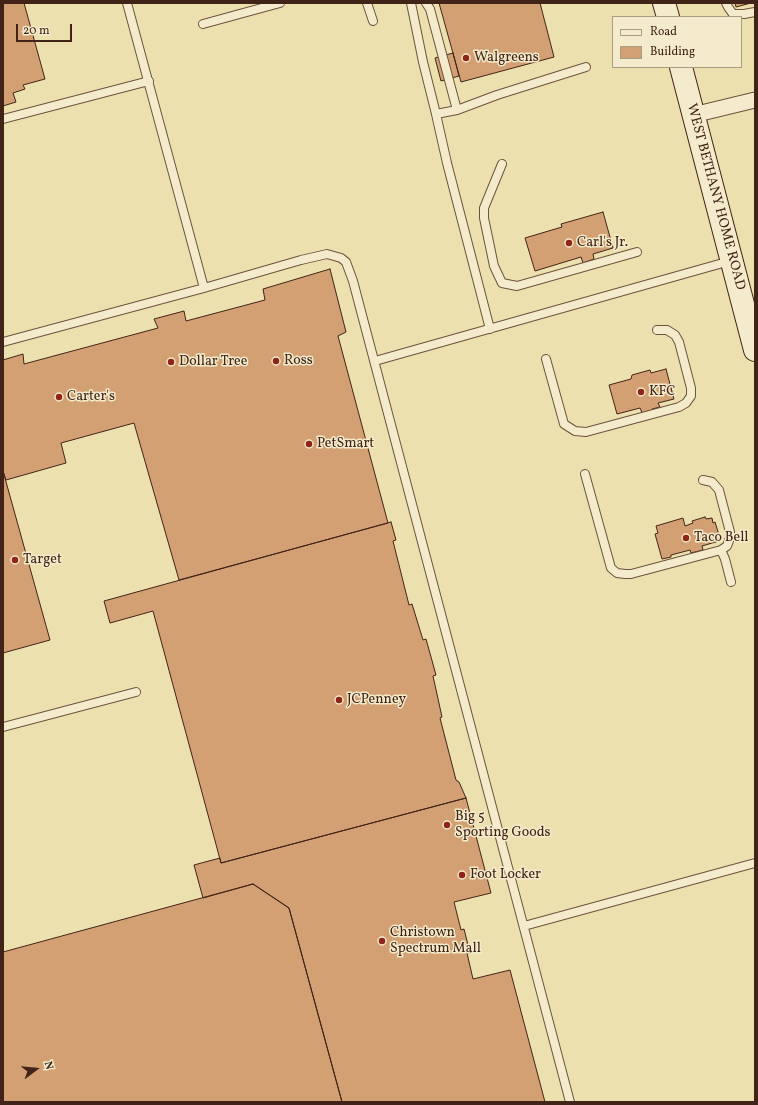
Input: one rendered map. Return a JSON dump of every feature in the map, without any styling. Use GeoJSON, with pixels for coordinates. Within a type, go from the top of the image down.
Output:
{"type":"FeatureCollection","features":[{"type":"Feature","properties":{"kind":"main road"},"geometry":{"type":"LineString","coordinates":[[664,3],[668,16]]}},
{"type":"Feature","properties":{"kind":"main road","name":"WEST BETHANY HOME ROAD"},"geometry":{"type":"LineString","coordinates":[[681,68],[755,350]]}},
{"type":"Feature","properties":{"kind":"street"},"geometry":{"type":"LineString","coordinates":[[693,115],[755,100]]}},
{"type":"Feature","properties":{"kind":"lane"},"geometry":{"type":"LineString","coordinates":[[127,3],[204,288]]}},
{"type":"Feature","properties":{"kind":"lane"},"geometry":{"type":"LineString","coordinates":[[203,24],[280,3]]}},
{"type":"Feature","properties":{"kind":"lane"},"geometry":{"type":"LineString","coordinates":[[367,3],[373,20]]}},
{"type":"Feature","properties":{"kind":"lane"},"geometry":{"type":"LineString","coordinates":[[412,3],[423,62],[447,163],[490,329]]}},
{"type":"Feature","properties":{"kind":"lane"},"geometry":{"type":"LineString","coordinates":[[426,3],[430,9],[457,110]]}},
{"type":"Feature","properties":{"kind":"lane"},"geometry":{"type":"LineString","coordinates":[[726,3],[733,14],[755,12]]}},
{"type":"Feature","properties":{"kind":"lane"},"geometry":{"type":"LineString","coordinates":[[436,114],[457,110],[497,95],[586,67]]}},
{"type":"Feature","properties":{"kind":"lane"},"geometry":{"type":"LineString","coordinates":[[3,119],[148,80]]}},
{"type":"Feature","properties":{"kind":"lane"},"geometry":{"type":"LineString","coordinates":[[502,164],[484,208],[484,218],[494,266],[502,283],[517,286],[637,252]]}},
{"type":"Feature","properties":{"kind":"lane"},"geometry":{"type":"LineString","coordinates":[[3,342],[314,257],[327,254],[341,258],[346,262],[354,281],[570,1102]]}},
{"type":"Feature","properties":{"kind":"lane"},"geometry":{"type":"LineString","coordinates":[[375,361],[732,261]]}},
{"type":"Feature","properties":{"kind":"lane"},"geometry":{"type":"LineString","coordinates":[[546,359],[564,424],[575,431],[586,432],[679,407],[686,403],[690,396],[691,388],[679,342],[675,335],[667,330],[657,330]]}},
{"type":"Feature","properties":{"kind":"lane"},"geometry":{"type":"LineString","coordinates":[[585,474],[611,568],[617,573],[631,574],[721,550],[727,546],[730,538],[730,532],[719,490],[712,482],[702,480]]}},
{"type":"Feature","properties":{"kind":"lane"},"geometry":{"type":"LineString","coordinates":[[721,550],[732,582]]}},
{"type":"Feature","properties":{"kind":"lane"},"geometry":{"type":"LineString","coordinates":[[3,727],[136,692]]}},
{"type":"Feature","properties":{"kind":"lane"},"geometry":{"type":"LineString","coordinates":[[524,926],[755,863]]}},
{"type":"Feature","properties":{"kind":"building"},"geometry":{"type":"Polygon","coordinates":[[[3,3],[24,3],[45,79],[23,85],[25,89],[13,93],[16,102],[3,106],[3,3]]]}},
{"type":"Feature","properties":{"kind":"building","name":"Walgreens"},"geometry":{"type":"Polygon","coordinates":[[[439,3],[540,3],[554,57],[461,82],[439,3]]]}},
{"type":"Feature","properties":{"kind":"building"},"geometry":{"type":"Polygon","coordinates":[[[735,3],[751,3],[736,7],[735,3]]]}},
{"type":"Feature","properties":{"kind":"building"},"geometry":{"type":"Polygon","coordinates":[[[453,53],[459,76],[441,81],[435,58],[453,53]]]}},
{"type":"Feature","properties":{"kind":"building","name":"Carl's Jr."},"geometry":{"type":"Polygon","coordinates":[[[603,212],[613,248],[593,254],[594,259],[583,263],[581,257],[535,271],[525,238],[562,227],[561,224],[603,212]]]}},
{"type":"Feature","properties":{"kind":"building"},"geometry":{"type":"Polygon","coordinates":[[[330,269],[346,332],[338,336],[388,523],[179,580],[134,423],[61,443],[66,463],[6,480],[3,471],[3,360],[23,354],[24,364],[158,328],[154,319],[184,311],[186,321],[265,300],[263,289],[330,269]]]}},
{"type":"Feature","properties":{"kind":"building","name":"KFC"},"geometry":{"type":"Polygon","coordinates":[[[666,369],[674,399],[658,403],[660,407],[652,409],[653,412],[643,415],[640,408],[617,414],[609,385],[631,379],[632,375],[650,370],[651,373],[666,369]]]}},
{"type":"Feature","properties":{"kind":"building","name":"Target"},"geometry":{"type":"Polygon","coordinates":[[[3,471],[50,640],[3,653],[3,471]]]}},
{"type":"Feature","properties":{"kind":"building"},"geometry":{"type":"Polygon","coordinates":[[[705,517],[706,519],[712,518],[713,523],[715,522],[719,535],[717,536],[719,541],[702,546],[703,550],[691,553],[690,550],[662,559],[655,534],[658,533],[656,526],[683,518],[685,526],[693,523],[692,521],[705,517]]]}},
{"type":"Feature","properties":{"kind":"building"},"geometry":{"type":"Polygon","coordinates":[[[391,522],[396,540],[393,541],[409,605],[412,604],[423,640],[426,639],[436,675],[433,676],[442,717],[440,718],[456,780],[459,782],[466,798],[221,863],[153,611],[110,623],[104,601],[391,522]]]}},
{"type":"Feature","properties":{"kind":"building","name":"Christown Spectrum Mall"},"geometry":{"type":"Polygon","coordinates":[[[466,798],[491,893],[454,902],[461,930],[464,929],[470,953],[467,953],[473,979],[510,970],[545,1102],[342,1102],[289,908],[253,884],[203,898],[194,865],[220,858],[221,863],[466,798]]]}},
{"type":"Feature","properties":{"kind":"building"},"geometry":{"type":"Polygon","coordinates":[[[253,884],[289,908],[342,1102],[3,1102],[3,952],[253,884]]]}},
{"type":"Feature","properties":{"kind":"place","name":"Walgreens"},"geometry":{"type":"Point","coordinates":[466,58]}},
{"type":"Feature","properties":{"kind":"place","name":"Carl's Jr."},"geometry":{"type":"Point","coordinates":[569,243]}},
{"type":"Feature","properties":{"kind":"place","name":"Ross"},"geometry":{"type":"Point","coordinates":[276,361]}},
{"type":"Feature","properties":{"kind":"place","name":"Dollar Tree"},"geometry":{"type":"Point","coordinates":[171,362]}},
{"type":"Feature","properties":{"kind":"place","name":"KFC"},"geometry":{"type":"Point","coordinates":[641,392]}},
{"type":"Feature","properties":{"kind":"place","name":"Carter's"},"geometry":{"type":"Point","coordinates":[59,397]}},
{"type":"Feature","properties":{"kind":"place","name":"PetSmart"},"geometry":{"type":"Point","coordinates":[309,444]}},
{"type":"Feature","properties":{"kind":"place","name":"Taco Bell"},"geometry":{"type":"Point","coordinates":[686,538]}},
{"type":"Feature","properties":{"kind":"place","name":"Target"},"geometry":{"type":"Point","coordinates":[15,560]}},
{"type":"Feature","properties":{"kind":"place","name":"JCPenney"},"geometry":{"type":"Point","coordinates":[339,700]}},
{"type":"Feature","properties":{"kind":"place","name":"Big 5 Sporting Goods"},"geometry":{"type":"Point","coordinates":[447,825]}},
{"type":"Feature","properties":{"kind":"place","name":"Foot Locker"},"geometry":{"type":"Point","coordinates":[462,875]}},
{"type":"Feature","properties":{"kind":"place","name":"Christown Spectrum Mall"},"geometry":{"type":"Point","coordinates":[382,941]}}]}
